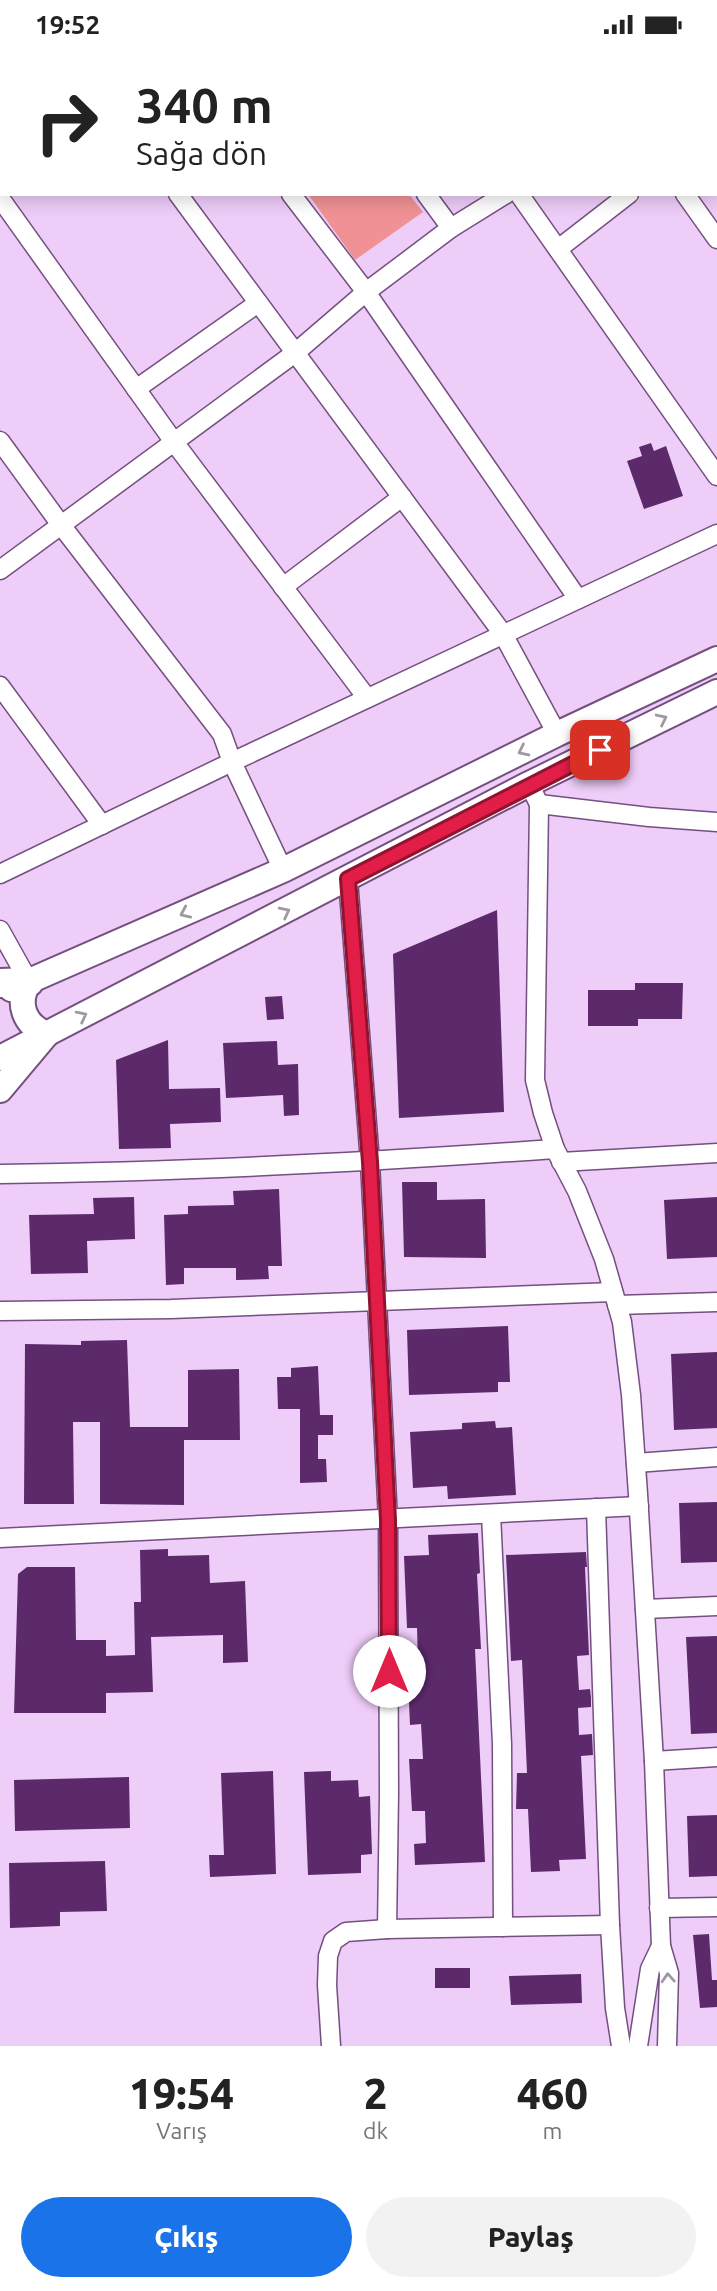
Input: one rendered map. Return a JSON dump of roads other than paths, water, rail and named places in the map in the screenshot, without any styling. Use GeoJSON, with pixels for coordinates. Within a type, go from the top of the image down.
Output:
{"type":"FeatureCollection","features":[{"type":"Feature","properties":{"kind":"main road"},"geometry":{"type":"LineString","coordinates":[[0,992],[29,982],[283,870],[557,734],[717,659]]}},
{"type":"Feature","properties":{"kind":"main road"},"geometry":{"type":"LineString","coordinates":[[0,1058],[348,879],[534,794],[717,692]]}},
{"type":"Feature","properties":{"kind":"main road"},"geometry":{"type":"LineString","coordinates":[[0,983],[29,982]]}},
{"type":"Feature","properties":{"kind":"main road"},"geometry":{"type":"LineString","coordinates":[[29,982],[22,996],[23,1011],[29,1023],[47,1034]]}},
{"type":"Feature","properties":{"kind":"main road"},"geometry":{"type":"LineString","coordinates":[[0,1090],[47,1034]]}},
{"type":"Feature","properties":{"kind":"street"},"geometry":{"type":"LineString","coordinates":[[179,196],[503,634],[557,734]]}},
{"type":"Feature","properties":{"kind":"street"},"geometry":{"type":"LineString","coordinates":[[292,196],[366,292],[578,599]]}},
{"type":"Feature","properties":{"kind":"street"},"geometry":{"type":"LineString","coordinates":[[428,196],[452,228]]}},
{"type":"Feature","properties":{"kind":"street"},"geometry":{"type":"LineString","coordinates":[[0,570],[295,353],[366,292],[452,228],[503,196]]}},
{"type":"Feature","properties":{"kind":"street"},"geometry":{"type":"LineString","coordinates":[[520,196],[717,476]]}},
{"type":"Feature","properties":{"kind":"street"},"geometry":{"type":"LineString","coordinates":[[558,249],[626,196]]}},
{"type":"Feature","properties":{"kind":"street"},"geometry":{"type":"LineString","coordinates":[[686,196],[717,239]]}},
{"type":"Feature","properties":{"kind":"street"},"geometry":{"type":"LineString","coordinates":[[0,197],[174,442],[367,698]]}},
{"type":"Feature","properties":{"kind":"street"},"geometry":{"type":"LineString","coordinates":[[136,389],[258,303]]}},
{"type":"Feature","properties":{"kind":"street"},"geometry":{"type":"LineString","coordinates":[[0,441],[61,525],[222,734],[232,762],[283,870]]}},
{"type":"Feature","properties":{"kind":"street"},"geometry":{"type":"LineString","coordinates":[[283,587],[401,497]]}},
{"type":"Feature","properties":{"kind":"street"},"geometry":{"type":"LineString","coordinates":[[0,874],[717,534]]}},
{"type":"Feature","properties":{"kind":"street"},"geometry":{"type":"LineString","coordinates":[[0,686],[102,825]]}},
{"type":"Feature","properties":{"kind":"street"},"geometry":{"type":"LineString","coordinates":[[667,2046],[669,1973],[661,1946],[654,1761],[639,1506],[624,1334],[604,1259],[577,1191],[558,1155],[535,1080],[534,794],[649,817],[717,822]]}},
{"type":"Feature","properties":{"kind":"street"},"geometry":{"type":"LineString","coordinates":[[348,879],[370,1162],[388,1520],[387,1929]]}},
{"type":"Feature","properties":{"kind":"street"},"geometry":{"type":"LineString","coordinates":[[0,930],[29,982]]}},
{"type":"Feature","properties":{"kind":"street"},"geometry":{"type":"LineString","coordinates":[[0,1174],[139,1173],[558,1155],[717,1153]]}},
{"type":"Feature","properties":{"kind":"street"},"geometry":{"type":"LineString","coordinates":[[0,1311],[375,1301],[615,1299],[717,1302]]}},
{"type":"Feature","properties":{"kind":"street"},"geometry":{"type":"LineString","coordinates":[[636,1463],[717,1457]]}},
{"type":"Feature","properties":{"kind":"street"},"geometry":{"type":"LineString","coordinates":[[0,1538],[639,1506]]}},
{"type":"Feature","properties":{"kind":"street"},"geometry":{"type":"LineString","coordinates":[[596,1509],[610,1925],[615,2008],[621,2046]]}},
{"type":"Feature","properties":{"kind":"street"},"geometry":{"type":"LineString","coordinates":[[491,1514],[502,1744],[503,1927]]}},
{"type":"Feature","properties":{"kind":"street"},"geometry":{"type":"LineString","coordinates":[[645,1609],[717,1607]]}},
{"type":"Feature","properties":{"kind":"street"},"geometry":{"type":"LineString","coordinates":[[654,1761],[717,1757]]}},
{"type":"Feature","properties":{"kind":"street"},"geometry":{"type":"LineString","coordinates":[[659,1908],[717,1907]]}},
{"type":"Feature","properties":{"kind":"street"},"geometry":{"type":"LineString","coordinates":[[331,2046],[328,1956],[333,1941],[346,1932],[610,1925]]}},
{"type":"Feature","properties":{"kind":"street"},"geometry":{"type":"LineString","coordinates":[[638,2046],[650,1969],[661,1946]]}}]}
